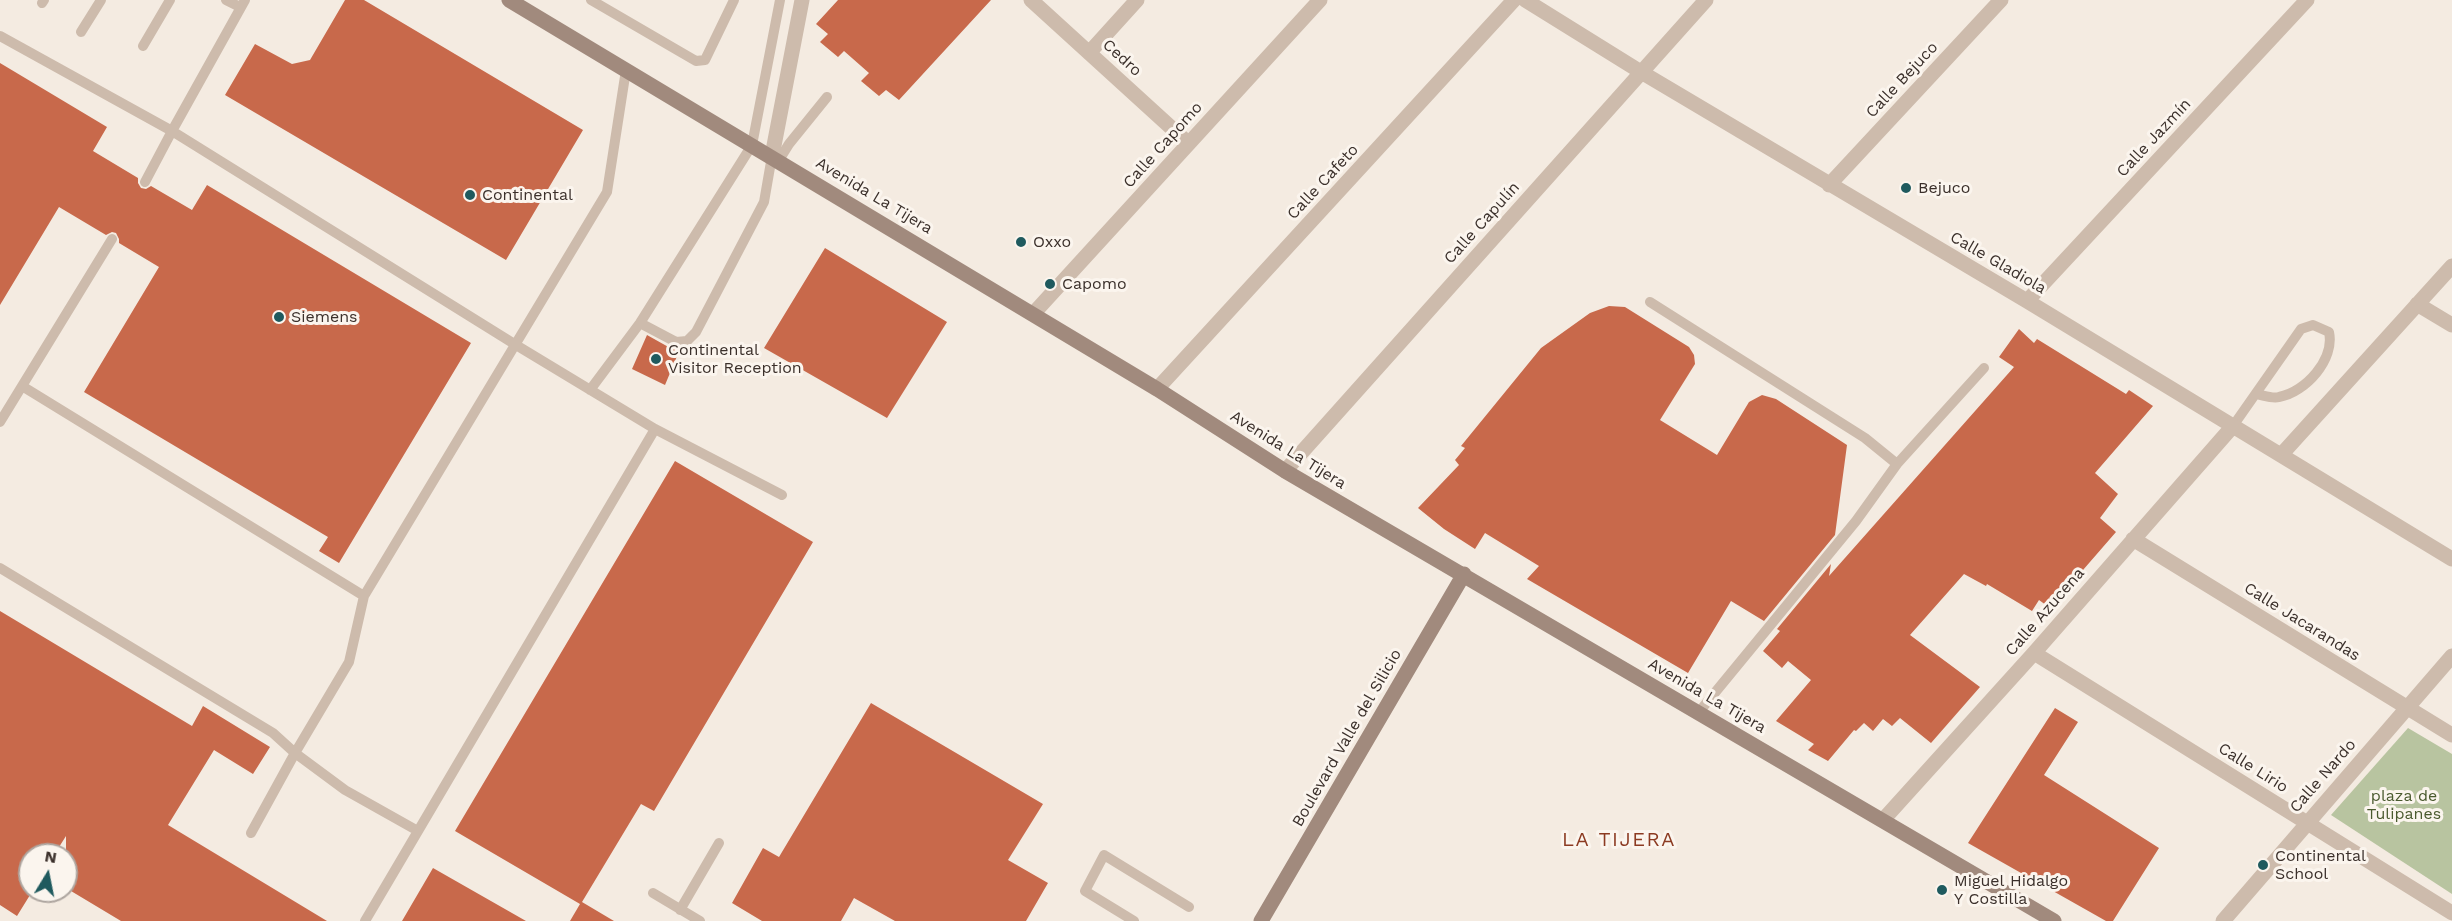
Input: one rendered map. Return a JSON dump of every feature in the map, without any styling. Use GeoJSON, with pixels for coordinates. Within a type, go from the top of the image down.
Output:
{"type":"FeatureCollection","features":[{"type":"Feature","properties":{"kind":"main road","name":"Avenida La Tijera"},"geometry":{"type":"LineString","coordinates":[[509,0],[776,158],[1157,389],[1285,471],[2054,921]]}},
{"type":"Feature","properties":{"kind":"main road","name":"Boulevard Valle del Silicio"},"geometry":{"type":"LineString","coordinates":[[1261,921],[1464,574]]}},
{"type":"Feature","properties":{"kind":"street"},"geometry":{"type":"LineString","coordinates":[[776,158],[802,0]]}},
{"type":"Feature","properties":{"kind":"street","name":"Cedro"},"geometry":{"type":"LineString","coordinates":[[1030,0],[1188,143]]}},
{"type":"Feature","properties":{"kind":"street"},"geometry":{"type":"LineString","coordinates":[[1089,53],[1137,0]]}},
{"type":"Feature","properties":{"kind":"street","name":"Calle Capomo"},"geometry":{"type":"LineString","coordinates":[[1033,314],[1320,0]]}},
{"type":"Feature","properties":{"kind":"street","name":"Calle Cafeto"},"geometry":{"type":"LineString","coordinates":[[1157,389],[1514,0]]}},
{"type":"Feature","properties":{"kind":"street","name":"Calle Gladiola"},"geometry":{"type":"LineString","coordinates":[[1525,0],[2452,559]]}},
{"type":"Feature","properties":{"kind":"street","name":"Calle Capulín"},"geometry":{"type":"LineString","coordinates":[[1285,471],[1706,0]]}},
{"type":"Feature","properties":{"kind":"street","name":"Calle Bejuco"},"geometry":{"type":"LineString","coordinates":[[1829,185],[2001,0]]}},
{"type":"Feature","properties":{"kind":"street","name":"Calle Jazmín"},"geometry":{"type":"LineString","coordinates":[[2027,301],[2307,0]]}},
{"type":"Feature","properties":{"kind":"street"},"geometry":{"type":"LineString","coordinates":[[2282,455],[2452,266]]}},
{"type":"Feature","properties":{"kind":"street"},"geometry":{"type":"LineString","coordinates":[[2417,304],[2452,326]]}},
{"type":"Feature","properties":{"kind":"street","name":"Calle Azucena"},"geometry":{"type":"LineString","coordinates":[[1883,820],[2034,653],[2233,426]]}},
{"type":"Feature","properties":{"kind":"street","name":"Calle Jacarandas"},"geometry":{"type":"LineString","coordinates":[[2133,539],[2452,735]]}},
{"type":"Feature","properties":{"kind":"street","name":"Calle Lirio"},"geometry":{"type":"LineString","coordinates":[[2034,653],[2452,913]]}},
{"type":"Feature","properties":{"kind":"street","name":"Calle Nardo"},"geometry":{"type":"LineString","coordinates":[[2223,921],[2452,656]]}},
{"type":"Feature","properties":{"kind":"lane"},"geometry":{"type":"LineString","coordinates":[[81,32],[101,0]]}},
{"type":"Feature","properties":{"kind":"lane"},"geometry":{"type":"LineString","coordinates":[[146,182],[242,4],[226,0]]}},
{"type":"Feature","properties":{"kind":"lane"},"geometry":{"type":"LineString","coordinates":[[591,0],[696,61],[705,60],[734,0]]}},
{"type":"Feature","properties":{"kind":"lane"},"geometry":{"type":"LineString","coordinates":[[590,390],[640,323],[752,145],[780,0]]}},
{"type":"Feature","properties":{"kind":"lane"},"geometry":{"type":"LineString","coordinates":[[143,46],[165,2]]}},
{"type":"Feature","properties":{"kind":"lane"},"geometry":{"type":"LineString","coordinates":[[0,36],[172,131],[655,429],[782,495]]}},
{"type":"Feature","properties":{"kind":"lane"},"geometry":{"type":"LineString","coordinates":[[251,833],[349,662],[364,596],[607,192],[626,70]]}},
{"type":"Feature","properties":{"kind":"lane"},"geometry":{"type":"LineString","coordinates":[[640,323],[676,342],[687,341],[696,332],[764,202],[776,158],[827,98]]}},
{"type":"Feature","properties":{"kind":"lane"},"geometry":{"type":"LineString","coordinates":[[0,422],[112,239]]}},
{"type":"Feature","properties":{"kind":"lane"},"geometry":{"type":"LineString","coordinates":[[1650,302],[1865,438],[1897,464]]}},
{"type":"Feature","properties":{"kind":"lane"},"geometry":{"type":"LineString","coordinates":[[2233,426],[2301,329],[2313,325],[2329,332],[2331,344],[2320,368],[2300,389],[2278,398],[2256,394]]}},
{"type":"Feature","properties":{"kind":"lane"},"geometry":{"type":"LineString","coordinates":[[1699,712],[1857,521],[1897,464],[1984,368]]}},
{"type":"Feature","properties":{"kind":"lane"},"geometry":{"type":"LineString","coordinates":[[22,386],[364,596]]}},
{"type":"Feature","properties":{"kind":"lane"},"geometry":{"type":"LineString","coordinates":[[365,921],[655,429]]}},
{"type":"Feature","properties":{"kind":"lane"},"geometry":{"type":"LineString","coordinates":[[0,568],[273,733],[295,753],[345,790],[418,831]]}},
{"type":"Feature","properties":{"kind":"lane"},"geometry":{"type":"LineString","coordinates":[[680,910],[719,843]]}},
{"type":"Feature","properties":{"kind":"lane"},"geometry":{"type":"LineString","coordinates":[[1134,921],[1085,891],[1104,855],[1189,907]]}},
{"type":"Feature","properties":{"kind":"lane"},"geometry":{"type":"LineString","coordinates":[[653,893],[700,921]]}},
{"type":"Feature","properties":{"kind":"green space","name":"plaza de Tulipanes"},"geometry":{"type":"Polygon","coordinates":[[[2408,728],[2452,754],[2452,894],[2331,815],[2408,728]]]}},
{"type":"Feature","properties":{"kind":"building","name":"Continental"},"geometry":{"type":"Polygon","coordinates":[[[345,0],[364,0],[583,130],[506,260],[225,95],[255,44],[292,64],[310,60],[345,0]]]}},
{"type":"Feature","properties":{"kind":"building"},"geometry":{"type":"Polygon","coordinates":[[[838,0],[991,0],[899,100],[886,90],[879,96],[861,81],[869,73],[844,51],[838,57],[820,42],[828,34],[816,24],[838,0]]]}},
{"type":"Feature","properties":{"kind":"building","name":"Siemens"},"geometry":{"type":"Polygon","coordinates":[[[0,63],[107,127],[93,151],[138,178],[141,188],[146,189],[151,186],[192,210],[207,185],[471,343],[339,563],[319,551],[328,537],[84,392],[159,267],[119,243],[116,233],[106,235],[59,207],[0,305],[0,63]]]}},
{"type":"Feature","properties":{"kind":"building"},"geometry":{"type":"Polygon","coordinates":[[[825,248],[947,322],[887,418],[764,348],[825,248]]]}},
{"type":"Feature","properties":{"kind":"building"},"geometry":{"type":"Polygon","coordinates":[[[1609,306],[1625,307],[1689,347],[1694,355],[1695,364],[1660,420],[1717,455],[1749,402],[1762,395],[1776,399],[1847,445],[1835,535],[1764,621],[1731,601],[1688,673],[1527,579],[1539,566],[1485,533],[1475,549],[1444,529],[1418,508],[1459,465],[1455,460],[1465,448],[1461,446],[1541,348],[1590,313],[1609,306]]]}},
{"type":"Feature","properties":{"kind":"building"},"geometry":{"type":"Polygon","coordinates":[[[2019,329],[2034,343],[2037,339],[2126,394],[2129,390],[2153,406],[2095,473],[2118,494],[2100,518],[2116,532],[2050,608],[2039,600],[2032,611],[1987,584],[1986,586],[1964,574],[1910,635],[1980,687],[1931,743],[1900,718],[1892,726],[1883,719],[1873,731],[1864,723],[1856,731],[1854,730],[1828,761],[1808,750],[1814,744],[1776,721],[1811,680],[1788,661],[1782,668],[1763,651],[1780,631],[1777,629],[1831,564],[1829,576],[2014,367],[1999,357],[2019,329]]]}},
{"type":"Feature","properties":{"kind":"building","name":"Continental Visitor Reception"},"geometry":{"type":"Polygon","coordinates":[[[647,335],[672,349],[680,349],[665,385],[632,369],[647,335]]]}},
{"type":"Feature","properties":{"kind":"building"},"geometry":{"type":"Polygon","coordinates":[[[675,461],[813,542],[654,811],[641,804],[582,902],[614,921],[570,921],[580,904],[455,831],[675,461]]]}},
{"type":"Feature","properties":{"kind":"building"},"geometry":{"type":"Polygon","coordinates":[[[0,611],[192,726],[203,706],[270,747],[253,774],[214,750],[168,825],[327,921],[121,921],[78,895],[78,843],[66,843],[66,836],[62,843],[18,843],[18,903],[25,903],[17,916],[0,905],[0,611]]]}},
{"type":"Feature","properties":{"kind":"building"},"geometry":{"type":"Polygon","coordinates":[[[871,703],[1043,804],[1008,860],[1048,883],[1026,921],[895,921],[854,898],[841,921],[762,921],[732,903],[763,848],[779,857],[871,703]]]}},
{"type":"Feature","properties":{"kind":"building"},"geometry":{"type":"Polygon","coordinates":[[[2055,708],[2078,722],[2044,775],[2159,848],[2113,921],[2106,921],[1968,843],[2055,708]]]}},
{"type":"Feature","properties":{"kind":"building"},"geometry":{"type":"Polygon","coordinates":[[[433,868],[526,921],[402,921],[433,868]]]}},
{"type":"Feature","properties":{"kind":"place","name":"Bejuco"},"geometry":{"type":"Point","coordinates":[1906,188]}},
{"type":"Feature","properties":{"kind":"place","name":"Continental"},"geometry":{"type":"Point","coordinates":[470,195]}},
{"type":"Feature","properties":{"kind":"place","name":"Oxxo"},"geometry":{"type":"Point","coordinates":[1021,242]}},
{"type":"Feature","properties":{"kind":"place","name":"Capomo"},"geometry":{"type":"Point","coordinates":[1050,284]}},
{"type":"Feature","properties":{"kind":"place","name":"Siemens"},"geometry":{"type":"Point","coordinates":[279,317]}},
{"type":"Feature","properties":{"kind":"place","name":"Continental Visitor Reception"},"geometry":{"type":"Point","coordinates":[656,359]}},
{"type":"Feature","properties":{"kind":"place","name":"Continental School"},"geometry":{"type":"Point","coordinates":[2263,865]}},
{"type":"Feature","properties":{"kind":"place","name":"Miguel Hidalgo Y Costilla"},"geometry":{"type":"Point","coordinates":[1942,890]}},
{"type":"Feature","properties":{"kind":"district","name":"LA TIJERA"},"geometry":{"type":"Point","coordinates":[1619,840]}}]}
